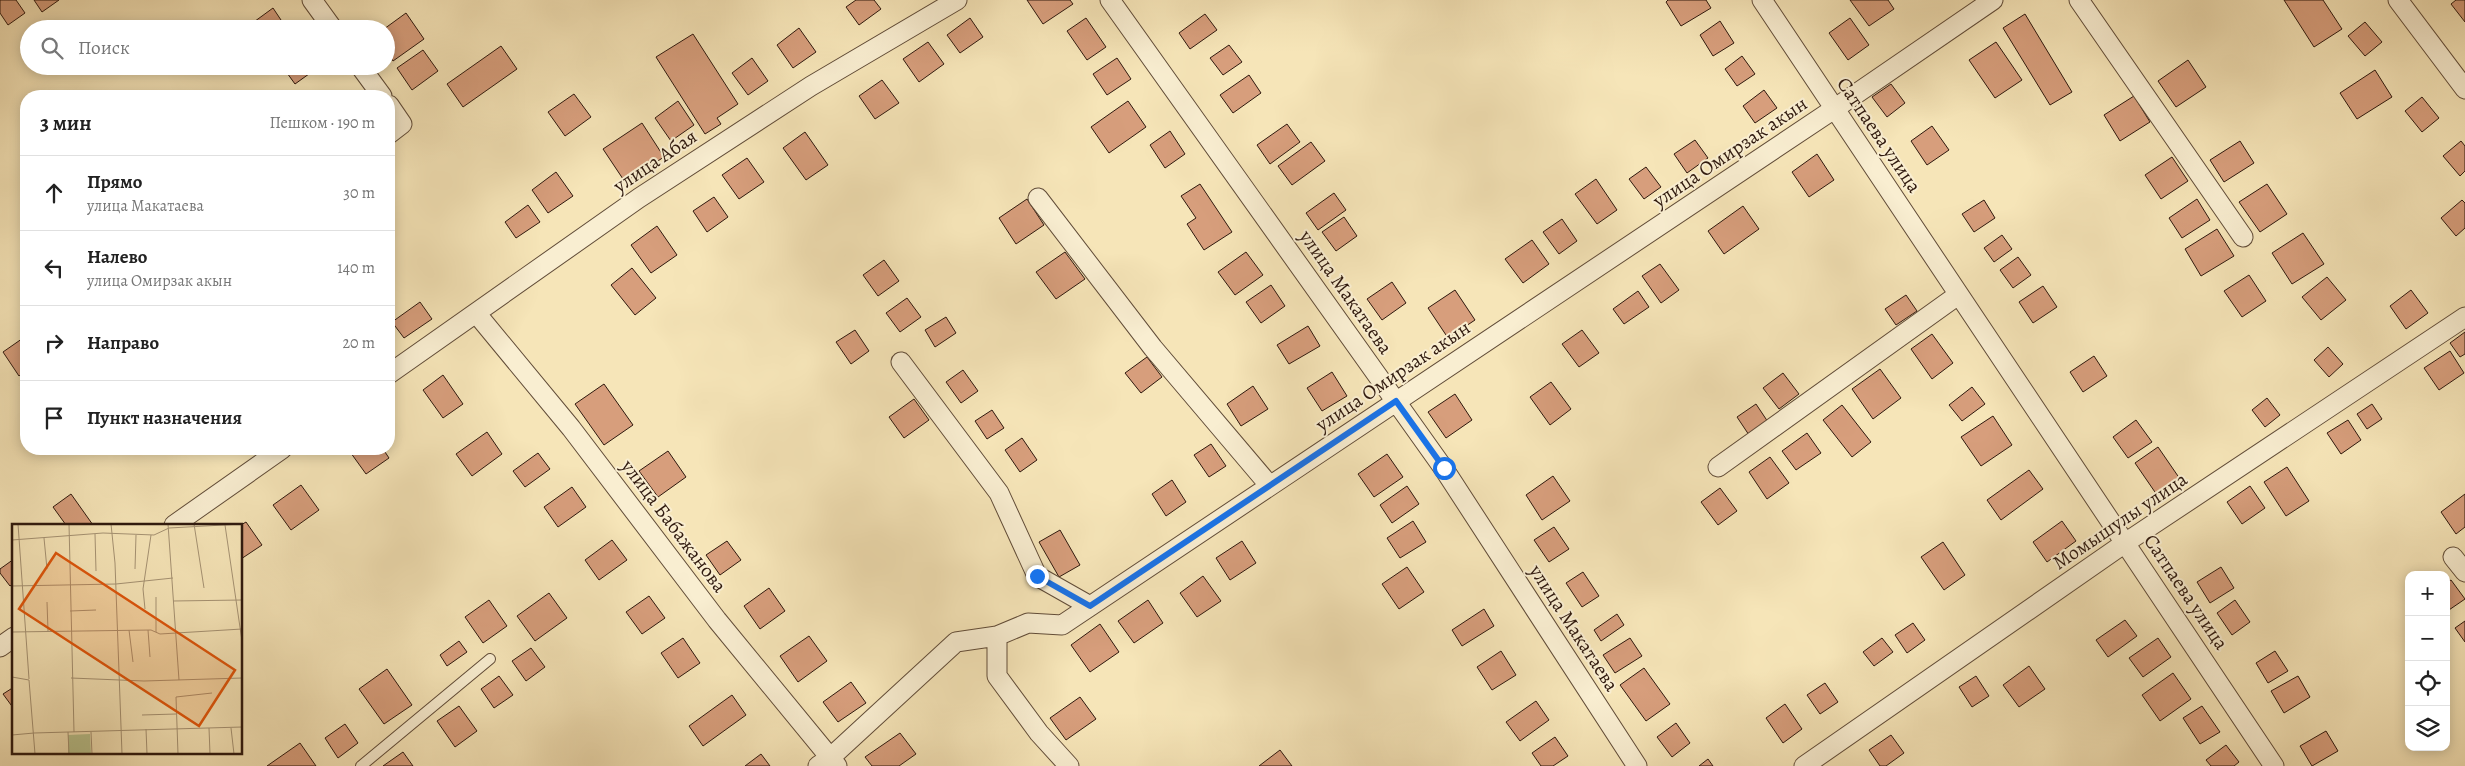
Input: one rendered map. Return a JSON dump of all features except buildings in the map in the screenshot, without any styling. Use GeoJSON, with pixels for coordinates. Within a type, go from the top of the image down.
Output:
{"type":"FeatureCollection","features":[{"type":"Feature","properties":{"kind":"street"},"geometry":{"type":"LineString","coordinates":[[312,0],[326,20]]}},
{"type":"Feature","properties":{"kind":"street","name":"улица Абая"},"geometry":{"type":"LineString","coordinates":[[395,370],[639,198],[811,86],[956,0]]}},
{"type":"Feature","properties":{"kind":"street","name":"улица Макатаева"},"geometry":{"type":"LineString","coordinates":[[1110,0],[1444,468],[1637,766]]}},
{"type":"Feature","properties":{"kind":"street","name":"Сатпаева улица"},"geometry":{"type":"LineString","coordinates":[[1762,0],[2274,766]]}},
{"type":"Feature","properties":{"kind":"street","name":"улица Омирзак акын"},"geometry":{"type":"LineString","coordinates":[[828,763],[956,642],[997,636],[1028,623],[1062,625],[1834,109],[1993,0]]}},
{"type":"Feature","properties":{"kind":"street"},"geometry":{"type":"LineString","coordinates":[[2079,0],[2243,237]]}},
{"type":"Feature","properties":{"kind":"street"},"geometry":{"type":"LineString","coordinates":[[2398,0],[2465,89]]}},
{"type":"Feature","properties":{"kind":"street"},"geometry":{"type":"LineString","coordinates":[[367,75],[378,90]]}},
{"type":"Feature","properties":{"kind":"street"},"geometry":{"type":"LineString","coordinates":[[395,114],[402,124],[395,129]]}},
{"type":"Feature","properties":{"kind":"street"},"geometry":{"type":"LineString","coordinates":[[1038,198],[1153,348],[1270,486]]}},
{"type":"Feature","properties":{"kind":"street"},"geometry":{"type":"LineString","coordinates":[[1718,467],[1958,295]]}},
{"type":"Feature","properties":{"kind":"street","name":"улица Бабажанова"},"geometry":{"type":"LineString","coordinates":[[476,313],[571,428],[828,763]]}},
{"type":"Feature","properties":{"kind":"street","name":"Момышулы улица"},"geometry":{"type":"LineString","coordinates":[[1804,766],[2126,543],[2465,317]]}},
{"type":"Feature","properties":{"kind":"street"},"geometry":{"type":"LineString","coordinates":[[901,362],[1000,493],[1037,576],[1090,606]]}},
{"type":"Feature","properties":{"kind":"street"},"geometry":{"type":"LineString","coordinates":[[175,524],[273,455]]}},
{"type":"Feature","properties":{"kind":"street"},"geometry":{"type":"LineString","coordinates":[[2453,557],[2465,572]]}},
{"type":"Feature","properties":{"kind":"street"},"geometry":{"type":"LineString","coordinates":[[997,636],[998,676],[1039,733],[1069,766]]}},
{"type":"Feature","properties":{"kind":"street"},"geometry":{"type":"LineString","coordinates":[[0,647],[12,638]]}},
{"type":"Feature","properties":{"kind":"lane"},"geometry":{"type":"LineString","coordinates":[[360,766],[490,659]]}},
{"type":"Feature","properties":{"kind":"route"},"geometry":{"type":"LineString","coordinates":[[1037,576],[1090,606],[1396,401],[1444,468]]}}]}
